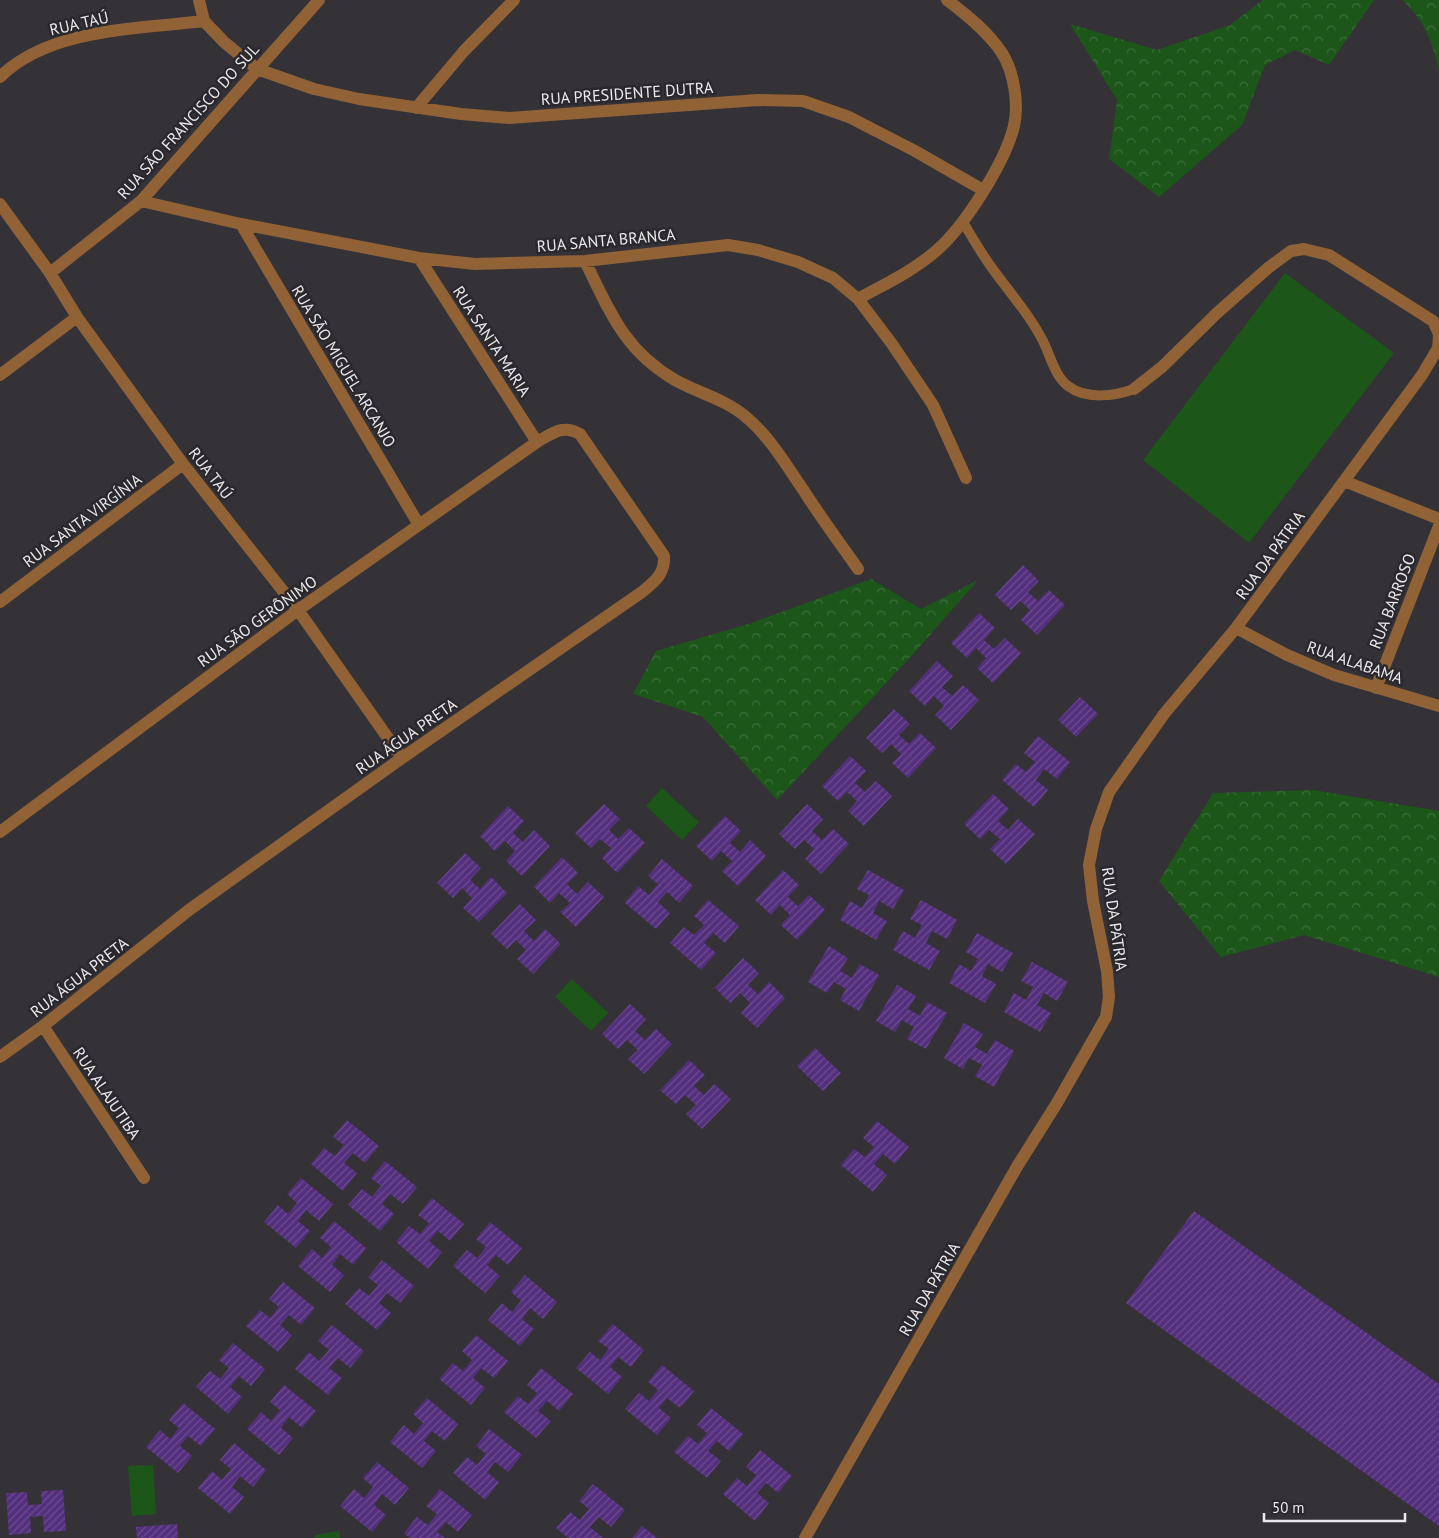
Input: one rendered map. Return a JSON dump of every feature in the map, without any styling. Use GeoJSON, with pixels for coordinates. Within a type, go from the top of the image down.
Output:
{"type":"FeatureCollection","features":[{"type":"Feature","properties":{"kind":"street"},"geometry":{"type":"LineString","coordinates":[[199,0],[204,21],[224,42],[257,70]]}},
{"type":"Feature","properties":{"kind":"street","name":"RUA SÃO FRANCISCO DO SUL"},"geometry":{"type":"LineString","coordinates":[[50,273],[140,201],[319,0]]}},
{"type":"Feature","properties":{"kind":"street"},"geometry":{"type":"LineString","coordinates":[[416,108],[464,51],[514,0]]}},
{"type":"Feature","properties":{"kind":"street"},"geometry":{"type":"LineString","coordinates":[[858,298],[899,277],[936,251],[963,222],[1006,149],[1014,126],[1016,106],[1013,82],[1003,54],[984,31],[947,0]]}},
{"type":"Feature","properties":{"kind":"street","name":"RUA TAÚ"},"geometry":{"type":"LineString","coordinates":[[0,76],[11,66],[39,49],[72,40],[116,30],[204,21]]}},
{"type":"Feature","properties":{"kind":"street","name":"RUA PRESIDENTE DUTRA"},"geometry":{"type":"LineString","coordinates":[[257,70],[314,90],[416,108],[509,118],[758,100],[803,101],[849,117],[915,150],[983,190]]}},
{"type":"Feature","properties":{"kind":"street","name":"RUA SANTA BRANCA"},"geometry":{"type":"LineString","coordinates":[[140,201],[242,224],[419,258],[475,264],[585,261],[728,245],[758,250],[798,262],[832,278],[858,298],[933,405],[966,478]]}},
{"type":"Feature","properties":{"kind":"street","name":"RUA TAÚ"},"geometry":{"type":"LineString","coordinates":[[0,204],[50,273],[77,317],[183,464],[298,610],[402,758]]}},
{"type":"Feature","properties":{"kind":"street","name":"RUA SÃO MIGUEL ARCANJO"},"geometry":{"type":"LineString","coordinates":[[242,224],[419,525]]}},
{"type":"Feature","properties":{"kind":"street","name":"RUA DA PÁTRIA"},"geometry":{"type":"LineString","coordinates":[[805,1538],[1018,1165],[1057,1103],[1106,1017],[1109,998],[1107,971],[1093,901],[1089,865],[1096,828],[1109,792],[1164,714],[1236,628],[1422,375],[1438,348],[1439,335],[1433,321],[1329,255],[1304,249],[1291,251],[1268,268],[1217,313],[1162,368],[1134,389]]}},
{"type":"Feature","properties":{"kind":"street","name":"RUA SANTA MARIA"},"geometry":{"type":"LineString","coordinates":[[419,258],[537,442]]}},
{"type":"Feature","properties":{"kind":"street"},"geometry":{"type":"LineString","coordinates":[[585,261],[613,319],[626,339],[645,359],[675,380],[728,405],[746,416],[772,444],[858,569]]}},
{"type":"Feature","properties":{"kind":"street"},"geometry":{"type":"LineString","coordinates":[[0,375],[77,317]]}},
{"type":"Feature","properties":{"kind":"street","name":"RUA ÁGUA PRETA"},"geometry":{"type":"LineString","coordinates":[[0,1057],[43,1026],[189,910],[402,758],[642,592],[660,575],[664,566],[664,556],[580,434],[571,429],[562,428],[537,442]]}},
{"type":"Feature","properties":{"kind":"street","name":"RUA SÃO GERÔNIMO"},"geometry":{"type":"LineString","coordinates":[[0,832],[298,610],[537,442]]}},
{"type":"Feature","properties":{"kind":"street","name":"RUA SANTA VIRGÍNIA"},"geometry":{"type":"LineString","coordinates":[[0,602],[183,464]]}},
{"type":"Feature","properties":{"kind":"street"},"geometry":{"type":"LineString","coordinates":[[1344,481],[1439,519]]}},
{"type":"Feature","properties":{"kind":"street","name":"RUA BARROSO"},"geometry":{"type":"LineString","coordinates":[[1376,688],[1439,526]]}},
{"type":"Feature","properties":{"kind":"street","name":"RUA ALABAMA"},"geometry":{"type":"LineString","coordinates":[[1236,628],[1286,655],[1326,672],[1439,706]]}},
{"type":"Feature","properties":{"kind":"street","name":"RUA ALAJUTIBA"},"geometry":{"type":"LineString","coordinates":[[43,1026],[144,1178]]}},
{"type":"Feature","properties":{"kind":"lane"},"geometry":{"type":"LineString","coordinates":[[963,222],[991,267],[1019,301],[1043,342],[1058,375],[1067,386],[1081,392],[1097,395],[1118,395],[1134,389]]}},
{"type":"Feature","properties":{"kind":"green space"},"geometry":{"type":"Polygon","coordinates":[[[1263,0],[1374,0],[1329,65],[1295,50],[1265,65],[1242,125],[1159,197],[1109,159],[1117,100],[1070,24],[1157,50],[1230,25],[1263,0]]]}},
{"type":"Feature","properties":{"kind":"green space"},"geometry":{"type":"Polygon","coordinates":[[[1402,0],[1439,0],[1439,71],[1431,41],[1422,23],[1402,0]]]}},
{"type":"Feature","properties":{"kind":"green space"},"geometry":{"type":"Polygon","coordinates":[[[1285,273],[1394,353],[1249,543],[1143,460],[1285,273]]]}},
{"type":"Feature","properties":{"kind":"green space"},"geometry":{"type":"Polygon","coordinates":[[[871,579],[921,609],[978,580],[915,652],[777,800],[703,717],[633,694],[656,651],[752,623],[871,579]]]}},
{"type":"Feature","properties":{"kind":"green space"},"geometry":{"type":"Polygon","coordinates":[[[662,788],[699,822],[682,840],[646,806],[662,788]]]}},
{"type":"Feature","properties":{"kind":"green space"},"geometry":{"type":"Polygon","coordinates":[[[1313,790],[1439,811],[1439,977],[1304,935],[1221,957],[1159,881],[1213,793],[1313,790]]]}},
{"type":"Feature","properties":{"kind":"green space"},"geometry":{"type":"Polygon","coordinates":[[[572,979],[608,1013],[591,1031],[555,997],[572,979]]]}},
{"type":"Feature","properties":{"kind":"green space"},"geometry":{"type":"Polygon","coordinates":[[[153,1465],[156,1514],[132,1516],[128,1466],[153,1465]]]}},
{"type":"Feature","properties":{"kind":"green space"},"geometry":{"type":"Polygon","coordinates":[[[339,1531],[340,1538],[315,1538],[315,1535],[339,1531]]]}},
{"type":"Feature","properties":{"kind":"building"},"geometry":{"type":"Polygon","coordinates":[[[1023,565],[1039,581],[1028,592],[1038,601],[1049,590],[1065,605],[1037,635],[1021,620],[1030,610],[1020,601],[1011,610],[995,595],[1023,565]]]}},
{"type":"Feature","properties":{"kind":"building"},"geometry":{"type":"Polygon","coordinates":[[[979,613],[995,628],[984,640],[994,649],[1005,638],[1021,653],[993,683],[977,668],[986,658],[976,648],[967,658],[951,643],[979,613]]]}},
{"type":"Feature","properties":{"kind":"building"},"geometry":{"type":"Polygon","coordinates":[[[937,661],[953,676],[942,687],[952,696],[963,685],[979,700],[951,730],[935,715],[944,706],[934,696],[925,706],[909,691],[937,661]]]}},
{"type":"Feature","properties":{"kind":"building"},"geometry":{"type":"Polygon","coordinates":[[[1080,697],[1098,714],[1076,737],[1058,720],[1080,697]]]}},
{"type":"Feature","properties":{"kind":"building"},"geometry":{"type":"Polygon","coordinates":[[[894,709],[910,724],[899,735],[909,744],[920,733],[936,748],[908,778],[892,763],[901,754],[891,744],[882,753],[866,738],[894,709]]]}},
{"type":"Feature","properties":{"kind":"building"},"geometry":{"type":"Polygon","coordinates":[[[1038,736],[1070,762],[1057,779],[1044,769],[1036,780],[1048,790],[1034,807],[1002,780],[1016,764],[1026,772],[1035,762],[1024,753],[1038,736]]]}},
{"type":"Feature","properties":{"kind":"building"},"geometry":{"type":"Polygon","coordinates":[[[850,756],[866,771],[855,783],[865,792],[876,781],[892,796],[864,826],[848,811],[857,801],[847,792],[838,801],[822,786],[850,756]]]}},
{"type":"Feature","properties":{"kind":"building"},"geometry":{"type":"Polygon","coordinates":[[[993,794],[1009,809],[998,821],[1008,830],[1018,819],[1035,834],[1006,864],[990,849],[1000,839],[989,830],[980,839],[964,824],[993,794]]]}},
{"type":"Feature","properties":{"kind":"building"},"geometry":{"type":"Polygon","coordinates":[[[604,804],[620,819],[609,830],[618,839],[629,828],[645,843],[617,873],[602,858],[611,848],[600,839],[591,848],[575,833],[604,804]]]}},
{"type":"Feature","properties":{"kind":"building"},"geometry":{"type":"Polygon","coordinates":[[[807,804],[823,819],[812,831],[822,840],[833,829],[849,844],[821,874],[805,859],[814,849],[804,840],[795,849],[779,834],[807,804]]]}},
{"type":"Feature","properties":{"kind":"building"},"geometry":{"type":"Polygon","coordinates":[[[508,806],[524,821],[513,833],[523,842],[534,830],[550,846],[522,876],[506,861],[515,851],[505,841],[495,851],[480,836],[508,806]]]}},
{"type":"Feature","properties":{"kind":"building"},"geometry":{"type":"Polygon","coordinates":[[[725,816],[741,831],[730,843],[740,852],[750,840],[766,856],[738,886],[722,871],[732,861],[721,851],[712,861],[696,846],[725,816]]]}},
{"type":"Feature","properties":{"kind":"building"},"geometry":{"type":"Polygon","coordinates":[[[465,853],[481,868],[470,880],[480,889],[491,877],[507,893],[479,922],[463,908],[472,898],[462,888],[453,898],[437,883],[465,853]]]}},
{"type":"Feature","properties":{"kind":"building"},"geometry":{"type":"Polygon","coordinates":[[[562,857],[578,873],[567,884],[577,894],[588,882],[604,897],[576,927],[560,912],[570,903],[559,893],[550,903],[534,887],[562,857]]]}},
{"type":"Feature","properties":{"kind":"building"},"geometry":{"type":"Polygon","coordinates":[[[662,859],[693,886],[679,903],[667,892],[658,902],[670,913],[656,929],[625,903],[638,886],[649,895],[658,884],[648,876],[662,859]]]}},
{"type":"Feature","properties":{"kind":"building"},"geometry":{"type":"Polygon","coordinates":[[[783,870],[799,885],[788,897],[798,906],[809,895],[825,910],[797,940],[781,925],[790,915],[780,905],[771,915],[755,900],[783,870]]]}},
{"type":"Feature","properties":{"kind":"building"},"geometry":{"type":"Polygon","coordinates":[[[868,870],[904,890],[893,909],[879,901],[873,913],[887,921],[876,940],[840,920],[850,901],[862,908],[869,895],[857,889],[868,870]]]}},
{"type":"Feature","properties":{"kind":"building"},"geometry":{"type":"Polygon","coordinates":[[[708,900],[739,926],[725,943],[713,933],[704,943],[716,953],[701,970],[670,943],[684,927],[694,935],[704,925],[694,916],[708,900]]]}},
{"type":"Feature","properties":{"kind":"building"},"geometry":{"type":"Polygon","coordinates":[[[921,900],[957,920],[947,939],[932,931],[926,943],[940,951],[929,970],[893,950],[903,931],[915,938],[922,925],[910,919],[921,900]]]}},
{"type":"Feature","properties":{"kind":"building"},"geometry":{"type":"Polygon","coordinates":[[[520,904],[536,920],[524,931],[534,941],[545,929],[561,944],[533,974],[517,959],[526,950],[516,940],[507,949],[491,934],[520,904]]]}},
{"type":"Feature","properties":{"kind":"building"},"geometry":{"type":"Polygon","coordinates":[[[977,933],[1013,953],[1002,972],[988,964],[982,976],[996,984],[985,1003],[949,983],[959,964],[971,971],[978,959],[966,952],[977,933]]]}},
{"type":"Feature","properties":{"kind":"building"},"geometry":{"type":"Polygon","coordinates":[[[829,946],[848,958],[840,971],[852,978],[860,964],[879,975],[859,1011],[840,1000],[846,989],[834,982],[827,993],[808,982],[829,946]]]}},
{"type":"Feature","properties":{"kind":"building"},"geometry":{"type":"Polygon","coordinates":[[[743,958],[759,973],[748,985],[758,994],[769,982],[785,998],[757,1028],[741,1013],[750,1003],[740,993],[730,1003],[715,988],[743,958]]]}},
{"type":"Feature","properties":{"kind":"building"},"geometry":{"type":"Polygon","coordinates":[[[1032,962],[1068,982],[1057,1001],[1044,993],[1037,1005],[1051,1013],[1040,1032],[1004,1012],[1014,993],[1026,1000],[1033,987],[1021,981],[1032,962]]]}},
{"type":"Feature","properties":{"kind":"building"},"geometry":{"type":"Polygon","coordinates":[[[897,985],[916,996],[908,1009],[920,1016],[927,1002],[947,1013],[926,1049],[907,1039],[914,1027],[902,1020],[895,1032],[876,1021],[897,985]]]}},
{"type":"Feature","properties":{"kind":"building"},"geometry":{"type":"Polygon","coordinates":[[[630,1004],[646,1019],[635,1031],[645,1040],[656,1029],[672,1044],[644,1074],[628,1059],[638,1050],[627,1040],[618,1049],[602,1034],[630,1004]]]}},
{"type":"Feature","properties":{"kind":"building"},"geometry":{"type":"Polygon","coordinates":[[[964,1023],[983,1034],[975,1047],[987,1054],[995,1040],[1014,1051],[994,1087],[975,1076],[982,1065],[969,1058],[963,1069],[944,1058],[964,1023]]]}},
{"type":"Feature","properties":{"kind":"building"},"geometry":{"type":"Polygon","coordinates":[[[815,1048],[841,1073],[823,1091],[797,1066],[815,1048]]]}},
{"type":"Feature","properties":{"kind":"building"},"geometry":{"type":"Polygon","coordinates":[[[689,1060],[705,1075],[694,1086],[704,1095],[714,1084],[731,1099],[702,1129],[686,1114],[696,1105],[685,1095],[676,1104],[660,1090],[689,1060]]]}},
{"type":"Feature","properties":{"kind":"building"},"geometry":{"type":"Polygon","coordinates":[[[347,1120],[379,1146],[365,1163],[353,1153],[344,1163],[357,1173],[343,1191],[311,1164],[324,1148],[335,1156],[344,1145],[333,1137],[347,1120]]]}},
{"type":"Feature","properties":{"kind":"building"},"geometry":{"type":"Polygon","coordinates":[[[877,1121],[909,1147],[895,1164],[883,1154],[874,1164],[887,1175],[873,1192],[841,1165],[854,1149],[865,1157],[874,1147],[863,1138],[877,1121]]]}},
{"type":"Feature","properties":{"kind":"building"},"geometry":{"type":"Polygon","coordinates":[[[385,1161],[417,1187],[403,1204],[390,1194],[382,1204],[394,1214],[380,1231],[348,1205],[362,1189],[372,1197],[381,1186],[371,1178],[385,1161]]]}},
{"type":"Feature","properties":{"kind":"building"},"geometry":{"type":"Polygon","coordinates":[[[301,1178],[333,1204],[319,1221],[306,1210],[298,1221],[310,1231],[296,1248],[264,1222],[278,1205],[288,1214],[297,1203],[287,1194],[301,1178]]]}},
{"type":"Feature","properties":{"kind":"building"},"geometry":{"type":"Polygon","coordinates":[[[432,1198],[464,1224],[450,1241],[438,1231],[429,1241],[442,1252],[428,1269],[396,1242],[409,1226],[420,1234],[429,1223],[418,1215],[432,1198]]]}},
{"type":"Feature","properties":{"kind":"building"},"geometry":{"type":"Polygon","coordinates":[[[1194,1211],[1439,1384],[1439,1526],[1126,1303],[1194,1211]]]}},
{"type":"Feature","properties":{"kind":"building"},"geometry":{"type":"Polygon","coordinates":[[[334,1221],[366,1248],[353,1265],[340,1254],[332,1265],[344,1275],[330,1292],[298,1266],[312,1249],[322,1258],[331,1247],[320,1238],[334,1221]]]}},
{"type":"Feature","properties":{"kind":"building"},"geometry":{"type":"Polygon","coordinates":[[[490,1222],[522,1248],[508,1265],[496,1255],[487,1265],[500,1276],[485,1293],[453,1266],[467,1250],[477,1258],[486,1247],[476,1239],[490,1222]]]}},
{"type":"Feature","properties":{"kind":"building"},"geometry":{"type":"Polygon","coordinates":[[[382,1260],[414,1286],[400,1303],[387,1293],[379,1303],[391,1313],[377,1330],[345,1304],[359,1288],[369,1296],[378,1285],[368,1277],[382,1260]]]}},
{"type":"Feature","properties":{"kind":"building"},"geometry":{"type":"Polygon","coordinates":[[[525,1275],[557,1302],[543,1319],[530,1308],[522,1319],[534,1329],[520,1346],[488,1320],[502,1303],[512,1312],[521,1301],[511,1292],[525,1275]]]}},
{"type":"Feature","properties":{"kind":"building"},"geometry":{"type":"Polygon","coordinates":[[[283,1282],[315,1308],[301,1325],[289,1315],[280,1325],[292,1335],[278,1352],[246,1326],[260,1310],[270,1318],[279,1307],[269,1299],[283,1282]]]}},
{"type":"Feature","properties":{"kind":"building"},"geometry":{"type":"Polygon","coordinates":[[[613,1324],[644,1350],[631,1367],[618,1357],[610,1367],[622,1377],[608,1394],[576,1368],[590,1352],[600,1360],[609,1349],[598,1341],[613,1324]]]}},
{"type":"Feature","properties":{"kind":"building"},"geometry":{"type":"Polygon","coordinates":[[[332,1325],[364,1351],[350,1368],[338,1358],[329,1368],[342,1378],[328,1395],[295,1369],[309,1352],[319,1361],[329,1350],[318,1341],[332,1325]]]}},
{"type":"Feature","properties":{"kind":"building"},"geometry":{"type":"Polygon","coordinates":[[[476,1335],[508,1361],[494,1378],[481,1368],[473,1378],[485,1388],[471,1405],[439,1379],[453,1363],[463,1371],[472,1360],[462,1351],[476,1335]]]}},
{"type":"Feature","properties":{"kind":"building"},"geometry":{"type":"Polygon","coordinates":[[[233,1343],[265,1369],[251,1386],[239,1376],[230,1387],[242,1397],[228,1414],[196,1387],[210,1371],[220,1379],[229,1368],[219,1360],[233,1343]]]}},
{"type":"Feature","properties":{"kind":"building"},"geometry":{"type":"Polygon","coordinates":[[[662,1365],[694,1391],[680,1408],[667,1398],[659,1408],[671,1418],[657,1435],[625,1409],[639,1393],[649,1401],[658,1390],[648,1382],[662,1365]]]}},
{"type":"Feature","properties":{"kind":"building"},"geometry":{"type":"Polygon","coordinates":[[[541,1368],[573,1394],[559,1411],[547,1401],[538,1411],[551,1421],[536,1438],[504,1412],[518,1396],[528,1404],[537,1393],[527,1385],[541,1368]]]}},
{"type":"Feature","properties":{"kind":"building"},"geometry":{"type":"Polygon","coordinates":[[[284,1385],[316,1411],[302,1428],[289,1417],[281,1428],[293,1438],[279,1455],[247,1429],[261,1412],[271,1421],[280,1410],[270,1402],[284,1385]]]}},
{"type":"Feature","properties":{"kind":"building"},"geometry":{"type":"Polygon","coordinates":[[[427,1398],[458,1424],[445,1441],[432,1431],[424,1441],[436,1451],[422,1468],[390,1442],[404,1425],[414,1434],[423,1423],[413,1414],[427,1398]]]}},
{"type":"Feature","properties":{"kind":"building"},"geometry":{"type":"Polygon","coordinates":[[[183,1403],[215,1429],[201,1446],[188,1436],[180,1446],[192,1456],[178,1473],[146,1447],[160,1430],[170,1439],[179,1428],[169,1420],[183,1403]]]}},
{"type":"Feature","properties":{"kind":"building"},"geometry":{"type":"Polygon","coordinates":[[[711,1408],[743,1434],[729,1451],[717,1441],[708,1451],[721,1461],[707,1478],[674,1452],[688,1436],[698,1444],[707,1433],[697,1425],[711,1408]]]}},
{"type":"Feature","properties":{"kind":"building"},"geometry":{"type":"Polygon","coordinates":[[[489,1429],[522,1455],[508,1472],[495,1462],[487,1472],[499,1482],[485,1500],[453,1473],[467,1457],[477,1465],[486,1454],[476,1446],[489,1429]]]}},
{"type":"Feature","properties":{"kind":"building"},"geometry":{"type":"Polygon","coordinates":[[[234,1443],[266,1470],[253,1487],[240,1476],[232,1487],[244,1497],[230,1514],[198,1488],[212,1471],[222,1480],[231,1469],[220,1460],[234,1443]]]}},
{"type":"Feature","properties":{"kind":"building"},"geometry":{"type":"Polygon","coordinates":[[[760,1450],[792,1476],[778,1493],[766,1483],[757,1493],[769,1503],[755,1521],[723,1494],[737,1478],[747,1486],[756,1475],[746,1467],[760,1450]]]}},
{"type":"Feature","properties":{"kind":"building"},"geometry":{"type":"Polygon","coordinates":[[[377,1462],[409,1488],[395,1505],[382,1494],[374,1505],[386,1515],[372,1532],[340,1506],[354,1489],[364,1498],[373,1487],[363,1478],[377,1462]]]}},
{"type":"Feature","properties":{"kind":"building"},"geometry":{"type":"Polygon","coordinates":[[[593,1484],[625,1510],[611,1527],[599,1517],[590,1527],[603,1538],[568,1538],[556,1528],[570,1512],[580,1520],[589,1509],[579,1501],[593,1484]]]}},
{"type":"Feature","properties":{"kind":"building"},"geometry":{"type":"Polygon","coordinates":[[[440,1489],[472,1515],[458,1532],[446,1522],[437,1532],[445,1538],[410,1538],[404,1533],[417,1517],[428,1525],[437,1514],[426,1506],[440,1489]]]}},
{"type":"Feature","properties":{"kind":"building"},"geometry":{"type":"Polygon","coordinates":[[[63,1490],[66,1531],[44,1532],[43,1516],[30,1517],[31,1533],[9,1535],[6,1493],[27,1492],[28,1505],[42,1504],[41,1491],[63,1490]]]}},
{"type":"Feature","properties":{"kind":"building"},"geometry":{"type":"Polygon","coordinates":[[[177,1524],[178,1538],[137,1538],[136,1527],[177,1524]]]}},
{"type":"Feature","properties":{"kind":"building"},"geometry":{"type":"Polygon","coordinates":[[[642,1526],[657,1538],[632,1538],[642,1526]]]}}]}
